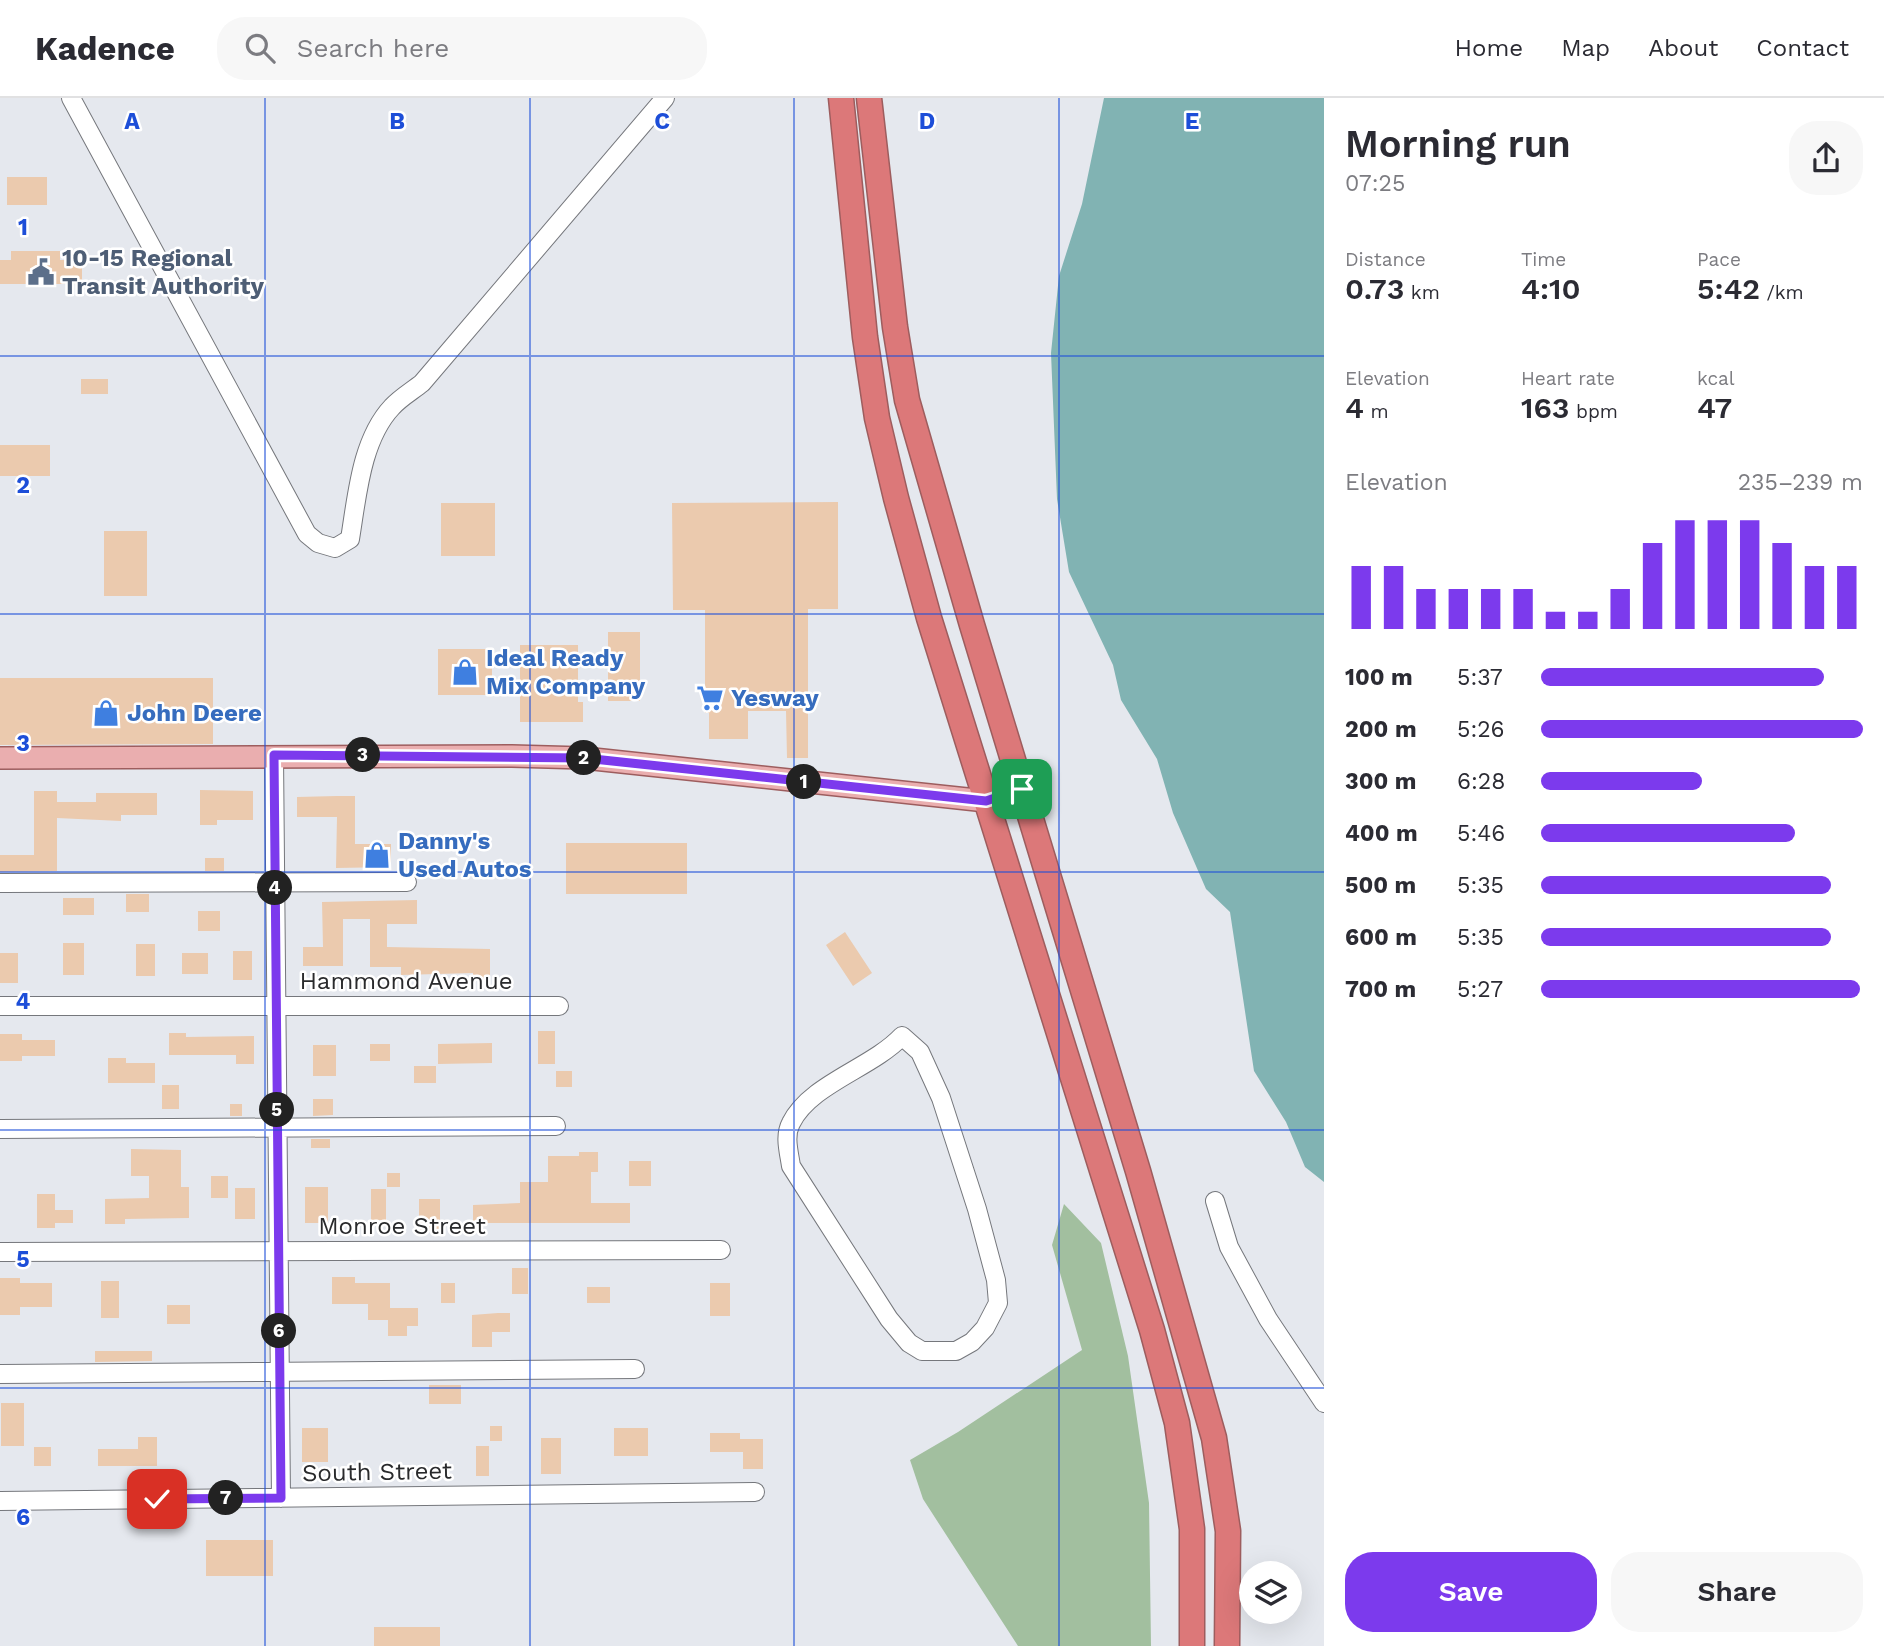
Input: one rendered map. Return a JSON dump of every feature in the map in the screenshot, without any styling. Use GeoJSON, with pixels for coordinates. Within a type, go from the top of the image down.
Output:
{"type":"FeatureCollection","features":[{"type":"Feature","properties":{"kind":"highway"},"geometry":{"type":"LineString","coordinates":[[841,98],[865,337],[877,418],[929,618],[1152,1330],[1177,1423],[1192,1529],[1192,1646]]}},
{"type":"Feature","properties":{"kind":"highway"},"geometry":{"type":"LineString","coordinates":[[869,98],[895,327],[907,400],[1142,1184],[1214,1438],[1228,1531],[1227,1646]]}},
{"type":"Feature","properties":{"kind":"main road"},"geometry":{"type":"LineString","coordinates":[[0,758],[274,755],[584,758],[986,801],[1022,789]]}},
{"type":"Feature","properties":{"kind":"street"},"geometry":{"type":"LineString","coordinates":[[71,98],[307,534],[318,543],[335,548],[350,539],[357,492],[375,432],[392,406],[422,383],[665,98]]}},
{"type":"Feature","properties":{"kind":"street"},"geometry":{"type":"LineString","coordinates":[[274,755],[281,1498]]}},
{"type":"Feature","properties":{"kind":"street"},"geometry":{"type":"LineString","coordinates":[[0,883],[407,882]]}},
{"type":"Feature","properties":{"kind":"street","name":"Hammond Avenue"},"geometry":{"type":"LineString","coordinates":[[0,1006],[559,1006]]}},
{"type":"Feature","properties":{"kind":"street"},"geometry":{"type":"LineString","coordinates":[[902,1036],[920,1052],[941,1098],[977,1209],[996,1280],[998,1303],[990,1321],[972,1342],[956,1351],[936,1353],[922,1352],[909,1343],[889,1319],[791,1166],[787,1139],[790,1124],[801,1108],[831,1084],[887,1052],[902,1036]]}},
{"type":"Feature","properties":{"kind":"street"},"geometry":{"type":"LineString","coordinates":[[0,1129],[556,1126]]}},
{"type":"Feature","properties":{"kind":"street"},"geometry":{"type":"LineString","coordinates":[[1215,1201],[1228,1247],[1268,1319],[1324,1403]]}},
{"type":"Feature","properties":{"kind":"street","name":"Monroe Street"},"geometry":{"type":"LineString","coordinates":[[0,1252],[721,1250]]}},
{"type":"Feature","properties":{"kind":"street"},"geometry":{"type":"LineString","coordinates":[[0,1374],[635,1369]]}},
{"type":"Feature","properties":{"kind":"street","name":"South Street"},"geometry":{"type":"LineString","coordinates":[[0,1501],[755,1492]]}},
{"type":"Feature","properties":{"kind":"green space"},"geometry":{"type":"Polygon","coordinates":[[[1064,1204],[1101,1243],[1128,1356],[1149,1503],[1151,1646],[1018,1646],[923,1499],[910,1460],[958,1432],[1082,1350],[1052,1245],[1064,1204]]]}},
{"type":"Feature","properties":{"kind":"water"},"geometry":{"type":"Polygon","coordinates":[[[1104,98],[1324,98],[1324,1182],[1305,1167],[1286,1122],[1254,1071],[1230,912],[1206,889],[1173,813],[1157,759],[1121,700],[1113,665],[1069,572],[1057,499],[1051,353],[1059,276],[1082,204],[1104,98]]]}},
{"type":"Feature","properties":{"kind":"building"},"geometry":{"type":"Polygon","coordinates":[[[7,177],[47,177],[47,205],[7,205],[7,177]]]}},
{"type":"Feature","properties":{"kind":"building","name":"10-15 Regional Transit Authority"},"geometry":{"type":"Polygon","coordinates":[[[11,251],[60,251],[60,260],[82,260],[82,284],[0,284],[0,260],[11,260],[11,251]]]}},
{"type":"Feature","properties":{"kind":"building"},"geometry":{"type":"Polygon","coordinates":[[[81,379],[108,379],[108,394],[81,394],[81,379]]]}},
{"type":"Feature","properties":{"kind":"building"},"geometry":{"type":"Polygon","coordinates":[[[0,445],[50,445],[50,476],[0,476],[0,445]]]}},
{"type":"Feature","properties":{"kind":"building"},"geometry":{"type":"Polygon","coordinates":[[[838,502],[838,609],[808,609],[808,758],[787,758],[786,711],[748,711],[748,739],[709,739],[709,713],[705,713],[705,610],[673,610],[672,503],[838,502]]]}},
{"type":"Feature","properties":{"kind":"building"},"geometry":{"type":"Polygon","coordinates":[[[441,503],[495,503],[495,556],[441,556],[441,503]]]}},
{"type":"Feature","properties":{"kind":"building"},"geometry":{"type":"Polygon","coordinates":[[[104,531],[147,531],[147,596],[104,596],[104,531]]]}},
{"type":"Feature","properties":{"kind":"building"},"geometry":{"type":"Polygon","coordinates":[[[608,632],[640,632],[640,701],[608,701],[608,632]]]}},
{"type":"Feature","properties":{"kind":"building"},"geometry":{"type":"Polygon","coordinates":[[[520,645],[578,645],[578,702],[583,702],[583,722],[520,722],[520,645]]]}},
{"type":"Feature","properties":{"kind":"building","name":"Ideal Ready Mix Company"},"geometry":{"type":"Polygon","coordinates":[[[438,649],[492,649],[492,695],[438,695],[438,649]]]}},
{"type":"Feature","properties":{"kind":"building","name":"John Deere"},"geometry":{"type":"Polygon","coordinates":[[[0,678],[213,678],[213,744],[0,745],[0,678]]]}},
{"type":"Feature","properties":{"kind":"building"},"geometry":{"type":"Polygon","coordinates":[[[200,790],[253,791],[253,820],[217,820],[217,825],[200,825],[200,790]]]}},
{"type":"Feature","properties":{"kind":"building"},"geometry":{"type":"Polygon","coordinates":[[[34,791],[57,791],[57,802],[96,802],[96,793],[157,793],[157,815],[121,815],[121,821],[57,818],[57,871],[0,872],[0,855],[34,855],[34,791]]]}},
{"type":"Feature","properties":{"kind":"building"},"geometry":{"type":"Polygon","coordinates":[[[355,796],[355,844],[391,844],[391,867],[336,868],[337,817],[297,817],[297,797],[355,796]]]}},
{"type":"Feature","properties":{"kind":"building"},"geometry":{"type":"Polygon","coordinates":[[[566,843],[687,843],[687,894],[566,894],[566,843]]]}},
{"type":"Feature","properties":{"kind":"building"},"geometry":{"type":"Polygon","coordinates":[[[205,858],[224,858],[224,871],[205,871],[205,858]]]}},
{"type":"Feature","properties":{"kind":"building"},"geometry":{"type":"Polygon","coordinates":[[[126,894],[149,894],[149,912],[126,912],[126,894]]]}},
{"type":"Feature","properties":{"kind":"building"},"geometry":{"type":"Polygon","coordinates":[[[63,898],[94,898],[94,915],[63,915],[63,898]]]}},
{"type":"Feature","properties":{"kind":"building"},"geometry":{"type":"Polygon","coordinates":[[[417,900],[417,924],[387,924],[387,947],[490,949],[490,979],[473,979],[473,973],[401,975],[401,967],[370,967],[370,919],[343,919],[343,966],[303,966],[303,947],[323,947],[322,902],[417,900]]]}},
{"type":"Feature","properties":{"kind":"building"},"geometry":{"type":"Polygon","coordinates":[[[198,911],[220,911],[220,931],[198,931],[198,911]]]}},
{"type":"Feature","properties":{"kind":"building"},"geometry":{"type":"Polygon","coordinates":[[[845,932],[872,973],[853,986],[826,945],[845,932]]]}},
{"type":"Feature","properties":{"kind":"building"},"geometry":{"type":"Polygon","coordinates":[[[63,943],[84,943],[84,975],[63,975],[63,943]]]}},
{"type":"Feature","properties":{"kind":"building"},"geometry":{"type":"Polygon","coordinates":[[[136,944],[155,944],[155,976],[136,976],[136,944]]]}},
{"type":"Feature","properties":{"kind":"building"},"geometry":{"type":"Polygon","coordinates":[[[233,951],[252,951],[252,980],[233,980],[233,951]]]}},
{"type":"Feature","properties":{"kind":"building"},"geometry":{"type":"Polygon","coordinates":[[[0,953],[18,953],[18,983],[0,983],[0,953]]]}},
{"type":"Feature","properties":{"kind":"building"},"geometry":{"type":"Polygon","coordinates":[[[182,953],[208,953],[208,974],[182,974],[182,953]]]}},
{"type":"Feature","properties":{"kind":"building"},"geometry":{"type":"Polygon","coordinates":[[[538,1031],[555,1031],[555,1064],[538,1064],[538,1031]]]}},
{"type":"Feature","properties":{"kind":"building"},"geometry":{"type":"Polygon","coordinates":[[[169,1033],[186,1033],[186,1037],[254,1036],[254,1064],[236,1064],[236,1055],[169,1055],[169,1033]]]}},
{"type":"Feature","properties":{"kind":"building"},"geometry":{"type":"Polygon","coordinates":[[[0,1034],[22,1034],[22,1040],[55,1040],[55,1056],[22,1056],[22,1061],[0,1061],[0,1034]]]}},
{"type":"Feature","properties":{"kind":"building"},"geometry":{"type":"Polygon","coordinates":[[[492,1043],[492,1063],[438,1064],[438,1044],[492,1043]]]}},
{"type":"Feature","properties":{"kind":"building"},"geometry":{"type":"Polygon","coordinates":[[[370,1044],[390,1044],[390,1061],[370,1061],[370,1044]]]}},
{"type":"Feature","properties":{"kind":"building"},"geometry":{"type":"Polygon","coordinates":[[[313,1045],[336,1045],[336,1076],[313,1076],[313,1045]]]}},
{"type":"Feature","properties":{"kind":"building"},"geometry":{"type":"Polygon","coordinates":[[[108,1058],[126,1058],[126,1063],[155,1063],[155,1083],[108,1083],[108,1058]]]}},
{"type":"Feature","properties":{"kind":"building"},"geometry":{"type":"Polygon","coordinates":[[[414,1066],[436,1066],[436,1083],[414,1083],[414,1066]]]}},
{"type":"Feature","properties":{"kind":"building"},"geometry":{"type":"Polygon","coordinates":[[[556,1071],[572,1071],[572,1087],[556,1087],[556,1071]]]}},
{"type":"Feature","properties":{"kind":"building"},"geometry":{"type":"Polygon","coordinates":[[[162,1085],[179,1085],[179,1109],[162,1109],[162,1085]]]}},
{"type":"Feature","properties":{"kind":"building"},"geometry":{"type":"Polygon","coordinates":[[[313,1099],[333,1099],[333,1115],[313,1116],[313,1099]]]}},
{"type":"Feature","properties":{"kind":"building"},"geometry":{"type":"Polygon","coordinates":[[[230,1104],[242,1104],[242,1116],[230,1116],[230,1104]]]}},
{"type":"Feature","properties":{"kind":"building"},"geometry":{"type":"Polygon","coordinates":[[[311,1139],[330,1139],[330,1148],[311,1148],[311,1139]]]}},
{"type":"Feature","properties":{"kind":"building"},"geometry":{"type":"Polygon","coordinates":[[[131,1149],[181,1150],[181,1187],[189,1187],[189,1218],[125,1219],[125,1224],[105,1224],[105,1199],[149,1198],[149,1176],[131,1176],[131,1149]]]}},
{"type":"Feature","properties":{"kind":"building"},"geometry":{"type":"Polygon","coordinates":[[[579,1152],[598,1152],[598,1172],[591,1172],[591,1203],[630,1203],[630,1223],[473,1223],[473,1205],[520,1203],[520,1182],[548,1182],[548,1156],[579,1156],[579,1152]]]}},
{"type":"Feature","properties":{"kind":"building"},"geometry":{"type":"Polygon","coordinates":[[[629,1161],[651,1161],[651,1186],[629,1186],[629,1161]]]}},
{"type":"Feature","properties":{"kind":"building"},"geometry":{"type":"Polygon","coordinates":[[[387,1173],[400,1173],[400,1187],[387,1187],[387,1173]]]}},
{"type":"Feature","properties":{"kind":"building"},"geometry":{"type":"Polygon","coordinates":[[[211,1176],[228,1176],[228,1198],[211,1198],[211,1176]]]}},
{"type":"Feature","properties":{"kind":"building"},"geometry":{"type":"Polygon","coordinates":[[[305,1187],[328,1187],[328,1223],[305,1223],[305,1187]]]}},
{"type":"Feature","properties":{"kind":"building"},"geometry":{"type":"Polygon","coordinates":[[[235,1188],[255,1188],[255,1219],[235,1219],[235,1188]]]}},
{"type":"Feature","properties":{"kind":"building"},"geometry":{"type":"Polygon","coordinates":[[[371,1189],[386,1189],[386,1220],[371,1220],[371,1189]]]}},
{"type":"Feature","properties":{"kind":"building"},"geometry":{"type":"Polygon","coordinates":[[[37,1194],[55,1194],[55,1210],[73,1210],[73,1223],[55,1223],[55,1228],[37,1228],[37,1194]]]}},
{"type":"Feature","properties":{"kind":"building"},"geometry":{"type":"Polygon","coordinates":[[[419,1199],[440,1199],[440,1231],[419,1231],[419,1199]]]}},
{"type":"Feature","properties":{"kind":"building"},"geometry":{"type":"Polygon","coordinates":[[[512,1268],[528,1268],[528,1294],[512,1294],[512,1268]]]}},
{"type":"Feature","properties":{"kind":"building"},"geometry":{"type":"Polygon","coordinates":[[[332,1277],[355,1277],[355,1283],[390,1283],[390,1308],[418,1308],[418,1326],[407,1326],[407,1336],[388,1336],[388,1320],[368,1320],[368,1304],[332,1304],[332,1277]]]}},
{"type":"Feature","properties":{"kind":"building"},"geometry":{"type":"Polygon","coordinates":[[[0,1278],[20,1278],[20,1283],[52,1283],[52,1307],[20,1307],[20,1315],[0,1315],[0,1278]]]}},
{"type":"Feature","properties":{"kind":"building"},"geometry":{"type":"Polygon","coordinates":[[[101,1281],[119,1281],[119,1318],[101,1318],[101,1281]]]}},
{"type":"Feature","properties":{"kind":"building"},"geometry":{"type":"Polygon","coordinates":[[[441,1283],[455,1283],[455,1303],[441,1303],[441,1283]]]}},
{"type":"Feature","properties":{"kind":"building"},"geometry":{"type":"Polygon","coordinates":[[[710,1283],[730,1283],[730,1316],[710,1316],[710,1283]]]}},
{"type":"Feature","properties":{"kind":"building"},"geometry":{"type":"Polygon","coordinates":[[[587,1287],[610,1287],[610,1303],[587,1303],[587,1287]]]}},
{"type":"Feature","properties":{"kind":"building"},"geometry":{"type":"Polygon","coordinates":[[[167,1305],[190,1305],[190,1324],[167,1324],[167,1305]]]}},
{"type":"Feature","properties":{"kind":"building"},"geometry":{"type":"Polygon","coordinates":[[[510,1313],[510,1332],[492,1332],[492,1347],[472,1347],[472,1315],[510,1313]]]}},
{"type":"Feature","properties":{"kind":"building"},"geometry":{"type":"Polygon","coordinates":[[[95,1351],[152,1351],[152,1361],[95,1362],[95,1351]]]}},
{"type":"Feature","properties":{"kind":"building"},"geometry":{"type":"Polygon","coordinates":[[[429,1385],[461,1385],[461,1404],[429,1404],[429,1385]]]}},
{"type":"Feature","properties":{"kind":"building"},"geometry":{"type":"Polygon","coordinates":[[[1,1403],[24,1403],[24,1446],[1,1446],[1,1403]]]}},
{"type":"Feature","properties":{"kind":"building"},"geometry":{"type":"Polygon","coordinates":[[[490,1426],[502,1426],[502,1441],[490,1441],[490,1426]]]}},
{"type":"Feature","properties":{"kind":"building"},"geometry":{"type":"Polygon","coordinates":[[[302,1428],[328,1428],[328,1462],[302,1462],[302,1428]]]}},
{"type":"Feature","properties":{"kind":"building"},"geometry":{"type":"Polygon","coordinates":[[[614,1428],[648,1428],[648,1456],[614,1456],[614,1428]]]}},
{"type":"Feature","properties":{"kind":"building"},"geometry":{"type":"Polygon","coordinates":[[[710,1433],[740,1433],[740,1439],[763,1439],[763,1469],[743,1469],[743,1452],[710,1452],[710,1433]]]}},
{"type":"Feature","properties":{"kind":"building"},"geometry":{"type":"Polygon","coordinates":[[[138,1437],[157,1437],[157,1466],[98,1466],[98,1449],[138,1449],[138,1437]]]}},
{"type":"Feature","properties":{"kind":"building"},"geometry":{"type":"Polygon","coordinates":[[[541,1438],[561,1438],[561,1474],[541,1474],[541,1438]]]}},
{"type":"Feature","properties":{"kind":"building"},"geometry":{"type":"Polygon","coordinates":[[[476,1446],[489,1446],[489,1476],[476,1476],[476,1446]]]}},
{"type":"Feature","properties":{"kind":"building"},"geometry":{"type":"Polygon","coordinates":[[[34,1447],[51,1447],[51,1466],[34,1466],[34,1447]]]}},
{"type":"Feature","properties":{"kind":"building"},"geometry":{"type":"Polygon","coordinates":[[[206,1540],[273,1540],[273,1576],[206,1576],[206,1540]]]}},
{"type":"Feature","properties":{"kind":"building"},"geometry":{"type":"Polygon","coordinates":[[[374,1627],[440,1627],[440,1646],[374,1646],[374,1627]]]}},
{"type":"Feature","properties":{"kind":"place","name":"10-15 Regional Transit Authority"},"geometry":{"type":"Point","coordinates":[41,272]}},
{"type":"Feature","properties":{"kind":"place","name":"Ideal Ready Mix Company"},"geometry":{"type":"Point","coordinates":[465,672]}},
{"type":"Feature","properties":{"kind":"place","name":"Yesway"},"geometry":{"type":"Point","coordinates":[710,698]}},
{"type":"Feature","properties":{"kind":"place","name":"John Deere"},"geometry":{"type":"Point","coordinates":[106,713]}},
{"type":"Feature","properties":{"kind":"place","name":"Danny's Used Autos"},"geometry":{"type":"Point","coordinates":[377,855]}},
{"type":"Feature","properties":{"kind":"route"},"geometry":{"type":"LineString","coordinates":[[157,1499],[281,1498],[274,755],[495,755],[584,758],[986,801],[1022,789]]}}]}
